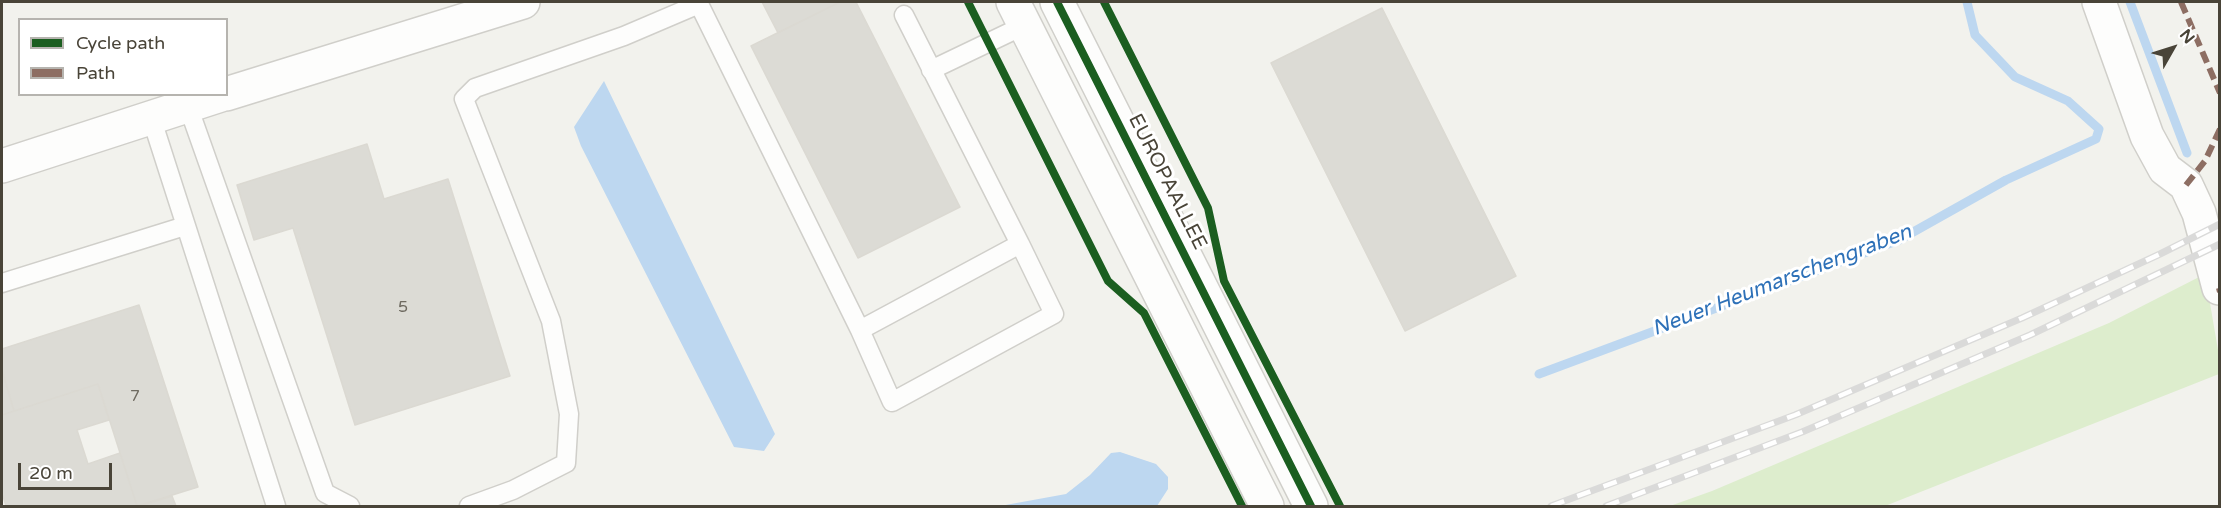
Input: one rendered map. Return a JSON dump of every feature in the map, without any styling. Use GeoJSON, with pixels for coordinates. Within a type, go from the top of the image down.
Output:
{"type":"FeatureCollection","features":[{"type":"Feature","properties":{"kind":"street"},"geometry":{"type":"LineString","coordinates":[[228,93],[523,2]]}},
{"type":"Feature","properties":{"kind":"street","name":"EUROPAALLEE"},"geometry":{"type":"LineString","coordinates":[[1058,2],[1311,507]]}},
{"type":"Feature","properties":{"kind":"street"},"geometry":{"type":"LineString","coordinates":[[2099,2],[2146,136],[2165,169],[2186,185],[2199,213],[2219,288]]}},
{"type":"Feature","properties":{"kind":"street"},"geometry":{"type":"LineString","coordinates":[[1019,13],[1267,507]]}},
{"type":"Feature","properties":{"kind":"street"},"geometry":{"type":"LineString","coordinates":[[2,166],[219,96]]}},
{"type":"Feature","properties":{"kind":"lane"},"geometry":{"type":"LineString","coordinates":[[469,507],[513,490],[566,463],[569,414],[551,321],[464,99],[475,87],[624,36],[698,3],[860,330],[892,402],[1054,314],[904,15]]}},
{"type":"Feature","properties":{"kind":"lane"},"geometry":{"type":"LineString","coordinates":[[931,70],[1019,13]]}},
{"type":"Feature","properties":{"kind":"lane"},"geometry":{"type":"LineString","coordinates":[[188,106],[325,493],[350,507]]}},
{"type":"Feature","properties":{"kind":"lane"},"geometry":{"type":"LineString","coordinates":[[151,117],[276,507]]}},
{"type":"Feature","properties":{"kind":"lane"},"geometry":{"type":"LineString","coordinates":[[2,283],[185,226]]}},
{"type":"Feature","properties":{"kind":"lane"},"geometry":{"type":"LineString","coordinates":[[860,330],[1020,244]]}},
{"type":"Feature","properties":{"kind":"green space"},"geometry":{"type":"Polygon","coordinates":[[[2205,274],[2219,356],[2219,374],[1885,506],[1670,506],[1712,491],[2109,323],[2205,274]]]}},
{"type":"Feature","properties":{"kind":"water"},"geometry":{"type":"Polygon","coordinates":[[[604,81],[775,434],[764,451],[734,447],[581,146],[574,127],[604,81]]]}},
{"type":"Feature","properties":{"kind":"water"},"geometry":{"type":"Polygon","coordinates":[[[1120,452],[1156,464],[1168,477],[1168,489],[1157,506],[1000,506],[1066,494],[1090,475],[1111,453],[1120,452]]]}},
{"type":"Feature","properties":{"kind":"building"},"geometry":{"type":"Polygon","coordinates":[[[762,2],[840,2],[778,33],[762,2]]]}},
{"type":"Feature","properties":{"kind":"building"},"geometry":{"type":"Polygon","coordinates":[[[840,2],[856,2],[960,207],[858,258],[751,46],[840,2]]]}},
{"type":"Feature","properties":{"kind":"building"},"geometry":{"type":"Polygon","coordinates":[[[1382,8],[1516,276],[1405,331],[1271,63],[1382,8]]]}},
{"type":"Feature","properties":{"kind":"building"},"geometry":{"type":"Polygon","coordinates":[[[367,144],[384,199],[448,179],[510,376],[355,425],[293,228],[254,240],[237,185],[367,144]]]}},
{"type":"Feature","properties":{"kind":"building"},"geometry":{"type":"Polygon","coordinates":[[[139,305],[198,487],[137,506],[98,384],[14,411],[2,370],[2,349],[139,305]]]}},
{"type":"Feature","properties":{"kind":"building"},"geometry":{"type":"Polygon","coordinates":[[[2,370],[14,411],[2,415],[2,370]]]}},
{"type":"Feature","properties":{"kind":"building"},"geometry":{"type":"Polygon","coordinates":[[[98,384],[109,420],[77,430],[88,464],[120,453],[137,506],[6,506],[2,493],[2,415],[98,384]]]}},
{"type":"Feature","properties":{"kind":"building"},"geometry":{"type":"Polygon","coordinates":[[[172,496],[176,506],[139,506],[172,496]]]}},
{"type":"Feature","properties":{"kind":"waterway","name":"Neuer Heumarschengraben"},"geometry":{"type":"LineString","coordinates":[[1539,374],[1899,240],[2006,180],[2096,139],[2099,129],[2068,101],[2015,77],[1975,35],[1967,2]]}},
{"type":"Feature","properties":{"kind":"waterway"},"geometry":{"type":"LineString","coordinates":[[2130,2],[2187,153]]}},
{"type":"Feature","properties":{"kind":"railway"},"geometry":{"type":"LineString","coordinates":[[1551,506],[1795,415],[2022,318],[2220,224]]}},
{"type":"Feature","properties":{"kind":"railway"},"geometry":{"type":"LineString","coordinates":[[1606,506],[1802,432],[2030,335],[2220,244]]}},
{"type":"Feature","properties":{"kind":"marked path"},"geometry":{"type":"LineString","coordinates":[[2181,2],[2220,93]]}},
{"type":"Feature","properties":{"kind":"marked path"},"geometry":{"type":"LineString","coordinates":[[2186,185],[2205,161],[2220,129]]}},
{"type":"Feature","properties":{"kind":"marked path"},"geometry":{"type":"LineString","coordinates":[[2219,288],[2220,292]]}},
{"type":"Feature","properties":{"kind":"cycle path"},"geometry":{"type":"LineString","coordinates":[[968,2],[1108,281],[1144,313],[1242,506]]}},
{"type":"Feature","properties":{"kind":"cycle path"},"geometry":{"type":"LineString","coordinates":[[1057,2],[1311,506]]}},
{"type":"Feature","properties":{"kind":"cycle path"},"geometry":{"type":"LineString","coordinates":[[1104,2],[1208,208],[1224,281],[1340,506]]}}]}
